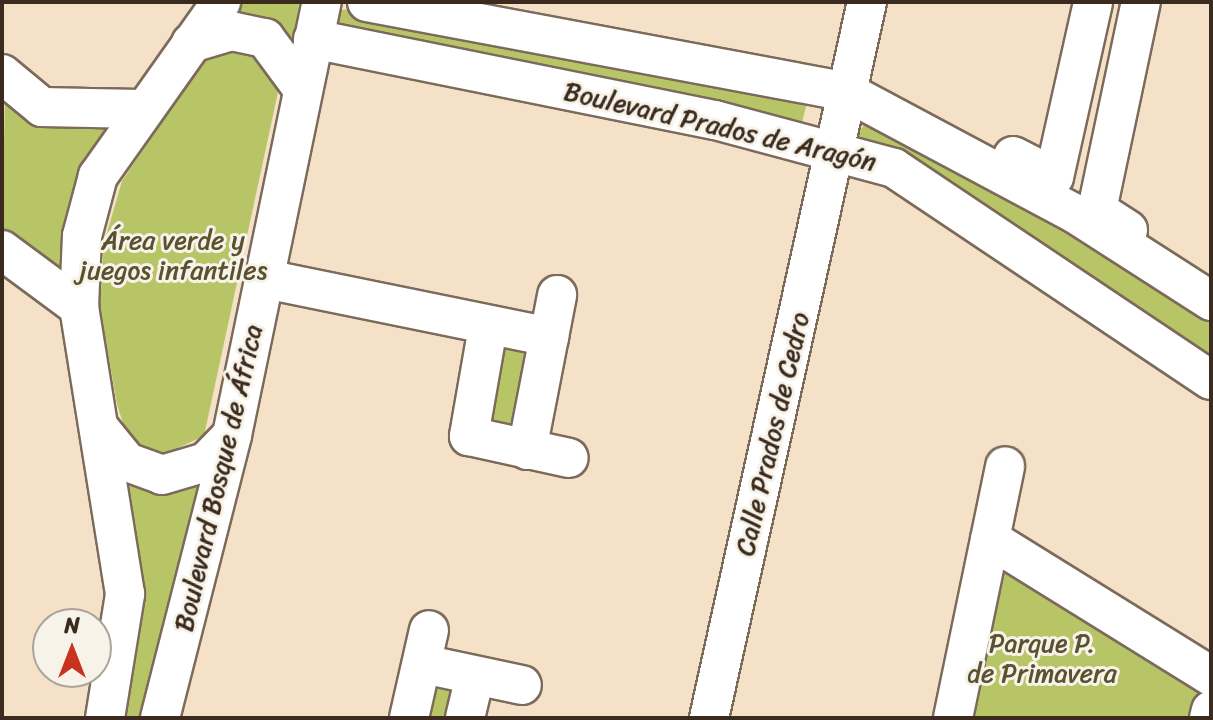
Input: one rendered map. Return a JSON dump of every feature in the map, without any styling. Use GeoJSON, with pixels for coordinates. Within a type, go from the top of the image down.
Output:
{"type":"FeatureCollection","features":[{"type":"Feature","properties":{"kind":"street"},"geometry":{"type":"LineString","coordinates":[[105,718],[125,594],[79,307],[88,205],[140,109],[221,2]]}},
{"type":"Feature","properties":{"kind":"street","name":"Boulevard Bosque de África"},"geometry":{"type":"LineString","coordinates":[[160,718],[232,435],[322,2]]}},
{"type":"Feature","properties":{"kind":"street","name":"Boulevard Prados de Aragón"},"geometry":{"type":"LineString","coordinates":[[367,2],[847,92],[1074,213],[1211,301]]}},
{"type":"Feature","properties":{"kind":"street","name":"Calle Prados de Cedro"},"geometry":{"type":"LineString","coordinates":[[709,718],[867,2]]}},
{"type":"Feature","properties":{"kind":"street"},"geometry":{"type":"LineString","coordinates":[[893,2],[876,86],[1054,177],[1093,2]]}},
{"type":"Feature","properties":{"kind":"street"},"geometry":{"type":"LineString","coordinates":[[1074,213],[1119,2]]}},
{"type":"Feature","properties":{"kind":"street"},"geometry":{"type":"LineString","coordinates":[[1141,2],[1097,210],[1211,283]]}},
{"type":"Feature","properties":{"kind":"street"},"geometry":{"type":"LineString","coordinates":[[191,43],[231,31],[265,38],[302,88]]}},
{"type":"Feature","properties":{"kind":"street","name":"Boulevard Prados de Aragón"},"geometry":{"type":"LineString","coordinates":[[313,39],[835,149],[894,168],[950,201],[1211,380]]}},
{"type":"Feature","properties":{"kind":"street"},"geometry":{"type":"LineString","coordinates":[[2,74],[42,107],[140,109]]}},
{"type":"Feature","properties":{"kind":"street"},"geometry":{"type":"LineString","coordinates":[[2,250],[79,307]]}},
{"type":"Feature","properties":{"kind":"street"},"geometry":{"type":"LineString","coordinates":[[265,279],[488,327],[549,337]]}},
{"type":"Feature","properties":{"kind":"street"},"geometry":{"type":"LineString","coordinates":[[527,450],[557,295]]}},
{"type":"Feature","properties":{"kind":"street"},"geometry":{"type":"LineString","coordinates":[[488,327],[469,436],[569,458]]}},
{"type":"Feature","properties":{"kind":"street"},"geometry":{"type":"LineString","coordinates":[[101,430],[127,462],[162,475],[206,462],[232,435]]}},
{"type":"Feature","properties":{"kind":"street"},"geometry":{"type":"LineString","coordinates":[[953,718],[1005,466]]}},
{"type":"Feature","properties":{"kind":"street"},"geometry":{"type":"LineString","coordinates":[[990,539],[1211,676]]}},
{"type":"Feature","properties":{"kind":"street"},"geometry":{"type":"LineString","coordinates":[[409,718],[426,647],[475,676],[522,685]]}},
{"type":"Feature","properties":{"kind":"street"},"geometry":{"type":"LineString","coordinates":[[465,718],[475,676]]}},
{"type":"Feature","properties":{"kind":"street"},"geometry":{"type":"LineString","coordinates":[[1209,718],[1211,710]]}},
{"type":"Feature","properties":{"kind":"green space"},"geometry":{"type":"Polygon","coordinates":[[[233,2],[299,2],[294,45],[235,20],[233,2]]]}},
{"type":"Feature","properties":{"kind":"green space"},"geometry":{"type":"Polygon","coordinates":[[[347,9],[808,99],[801,126],[338,29],[339,11],[347,9]]]}},
{"type":"Feature","properties":{"kind":"green space","name":"Área verde y juegos infantiles"},"geometry":{"type":"Polygon","coordinates":[[[219,38],[284,64],[204,436],[158,457],[129,443],[117,404],[99,303],[104,243],[122,181],[219,38]]]}},
{"type":"Feature","properties":{"kind":"green space"},"geometry":{"type":"Polygon","coordinates":[[[5,98],[109,127],[83,169],[63,271],[2,231],[5,98]]]}},
{"type":"Feature","properties":{"kind":"green space"},"geometry":{"type":"Polygon","coordinates":[[[867,120],[1052,217],[1211,322],[1211,358],[862,146],[857,136],[867,120]]]}},
{"type":"Feature","properties":{"kind":"green space"},"geometry":{"type":"Polygon","coordinates":[[[494,343],[533,348],[521,441],[483,436],[494,343]]]}},
{"type":"Feature","properties":{"kind":"green space"},"geometry":{"type":"Polygon","coordinates":[[[122,471],[154,487],[206,481],[147,718],[117,718],[122,471]]]}},
{"type":"Feature","properties":{"kind":"green space","name":"Parque P. de Primavera"},"geometry":{"type":"Polygon","coordinates":[[[1002,566],[1200,685],[1193,718],[969,718],[1002,566]]]}},
{"type":"Feature","properties":{"kind":"green space"},"geometry":{"type":"Polygon","coordinates":[[[430,671],[463,678],[454,718],[418,718],[430,671]]]}}]}
